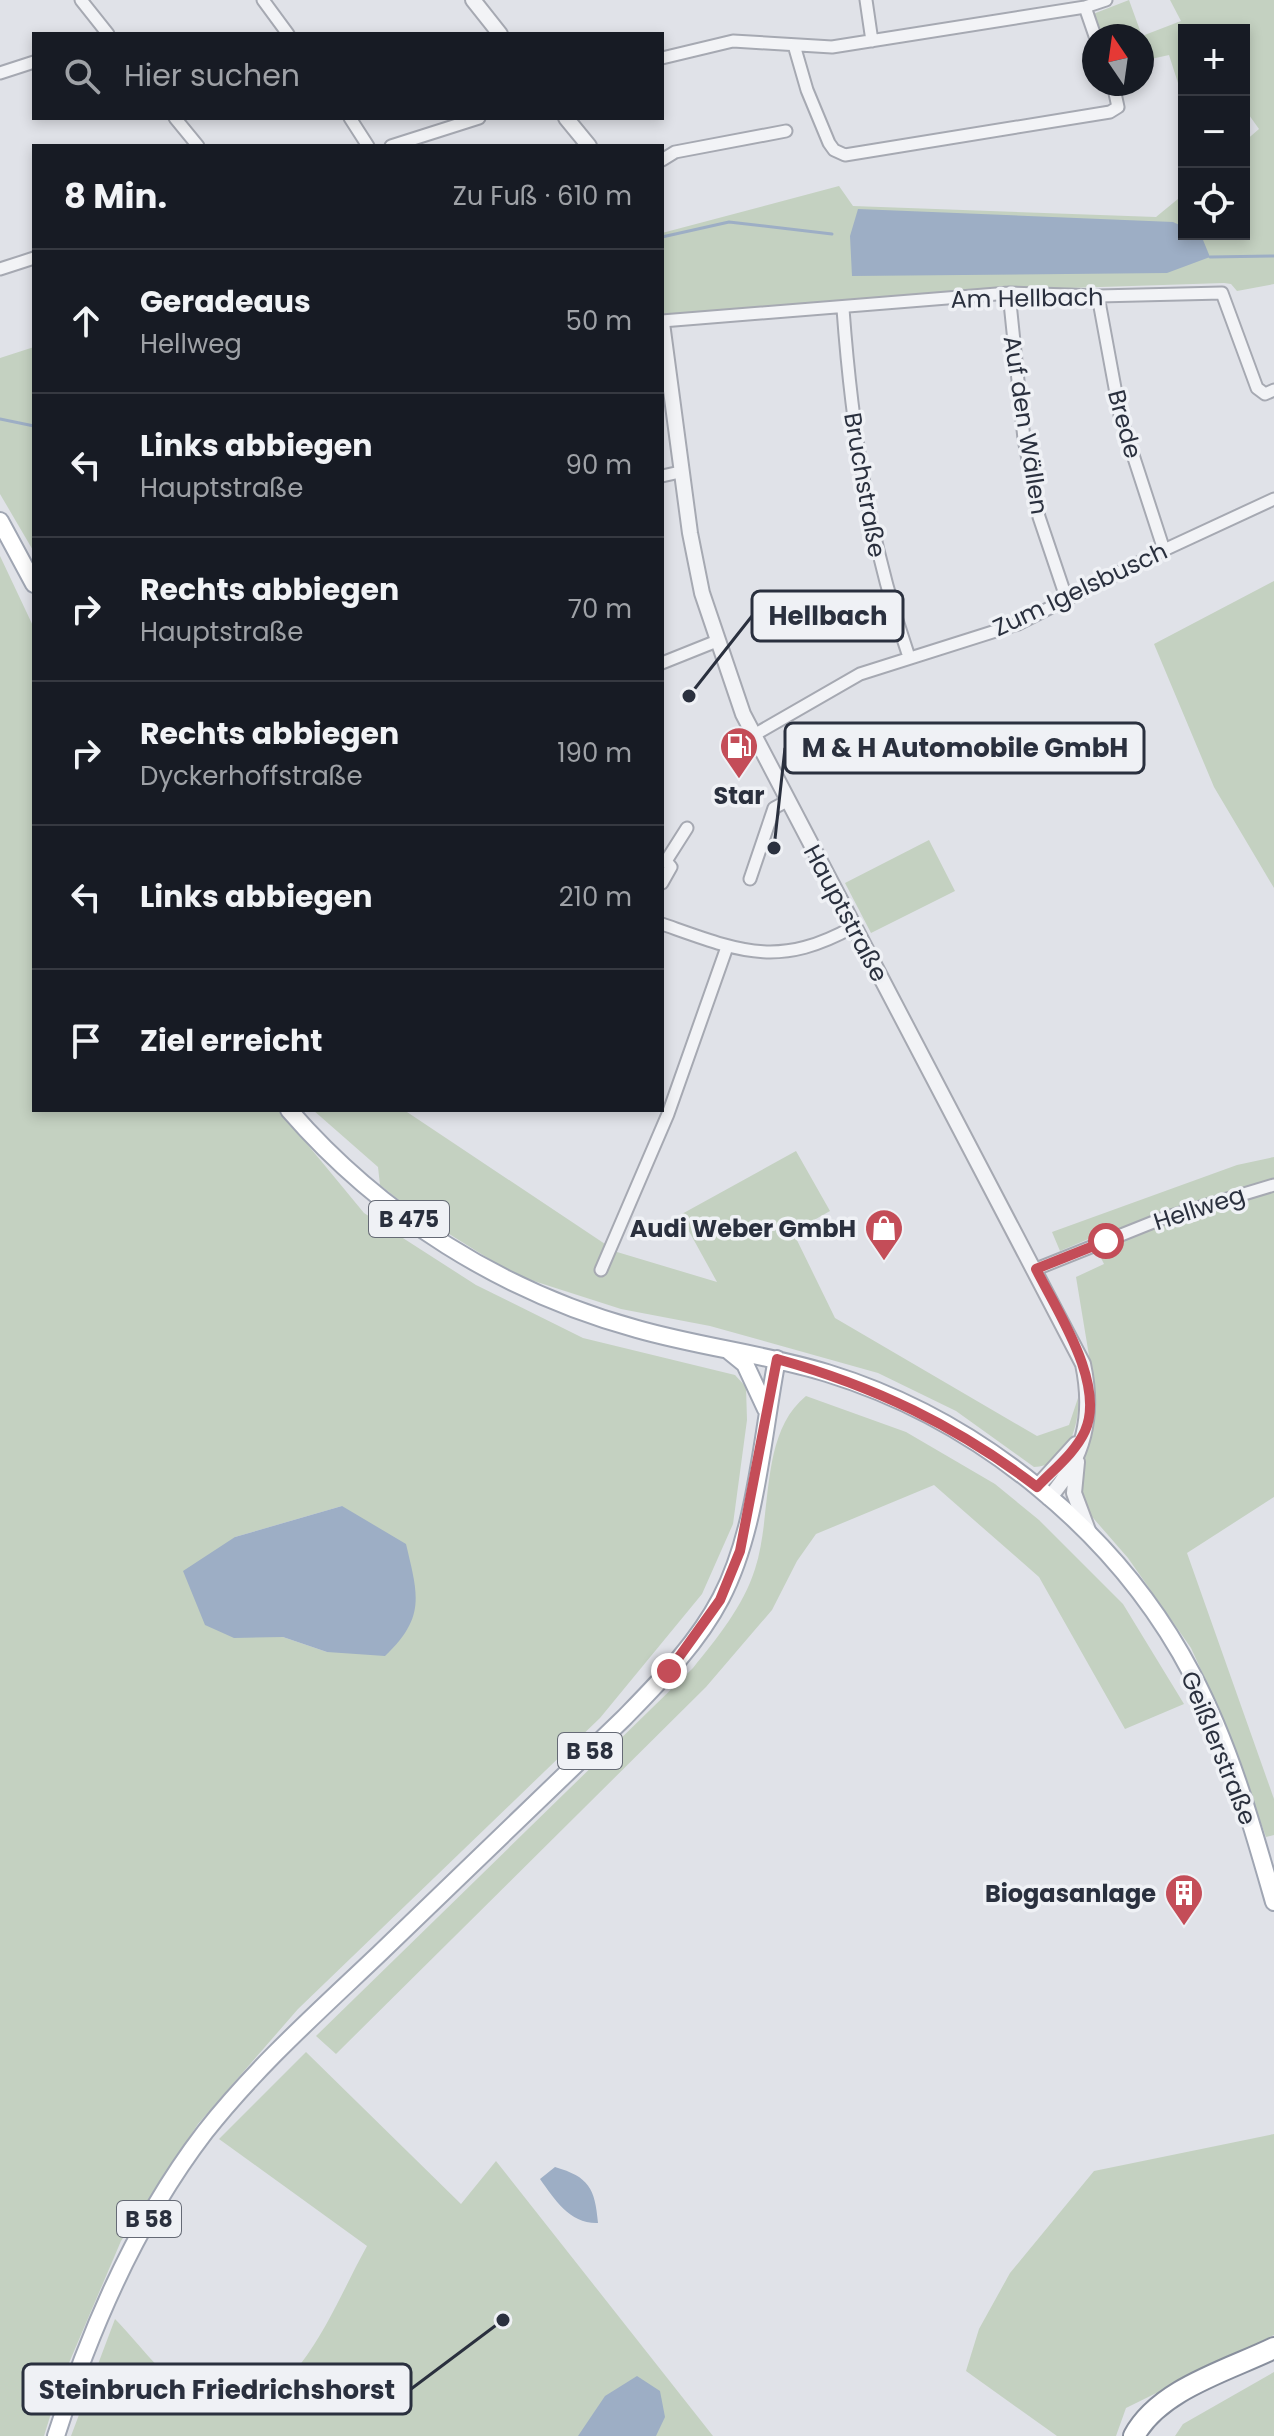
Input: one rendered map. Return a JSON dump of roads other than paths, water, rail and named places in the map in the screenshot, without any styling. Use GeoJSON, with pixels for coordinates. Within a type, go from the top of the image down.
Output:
{"type":"FeatureCollection","features":[{"type":"Feature","properties":{"kind":"highway"},"geometry":{"type":"LineString","coordinates":[[1134,2436],[1159,2407],[1178,2394],[1274,2348]]}},
{"type":"Feature","properties":{"kind":"highway"},"geometry":{"type":"LineString","coordinates":[[1145,2436],[1165,2414],[1186,2401],[1274,2359]]}},
{"type":"Feature","properties":{"kind":"main road"},"geometry":{"type":"LineString","coordinates":[[0,521],[32,580]]}},
{"type":"Feature","properties":{"kind":"main road","name":"B 475"},"geometry":{"type":"LineString","coordinates":[[291,1112],[335,1160],[384,1202],[441,1242],[507,1280],[589,1315],[641,1330],[777,1359]]}},
{"type":"Feature","properties":{"kind":"main road"},"geometry":{"type":"LineString","coordinates":[[722,1347],[745,1364],[766,1409]]}},
{"type":"Feature","properties":{"kind":"main road","name":"B 58"},"geometry":{"type":"LineString","coordinates":[[56,2436],[86,2350],[113,2287],[158,2203],[206,2132],[299,2029],[624,1718],[689,1646],[720,1600],[740,1551],[777,1359]]}},
{"type":"Feature","properties":{"kind":"main road","name":"Geißlerstraße"},"geometry":{"type":"LineString","coordinates":[[777,1359],[831,1374],[893,1398],[944,1424],[1043,1492],[1089,1533],[1143,1595],[1193,1675],[1240,1791],[1274,1902]]}},
{"type":"Feature","properties":{"kind":"street"},"geometry":{"type":"LineString","coordinates":[[81,0],[106,32]]}},
{"type":"Feature","properties":{"kind":"street"},"geometry":{"type":"LineString","coordinates":[[263,0],[287,32]]}},
{"type":"Feature","properties":{"kind":"street"},"geometry":{"type":"LineString","coordinates":[[473,0],[498,32]]}},
{"type":"Feature","properties":{"kind":"street"},"geometry":{"type":"LineString","coordinates":[[866,0],[872,41]]}},
{"type":"Feature","properties":{"kind":"street"},"geometry":{"type":"LineString","coordinates":[[664,58],[733,41],[832,47],[1085,7],[1106,0]]}},
{"type":"Feature","properties":{"kind":"street"},"geometry":{"type":"LineString","coordinates":[[1085,7],[1091,24]]}},
{"type":"Feature","properties":{"kind":"street"},"geometry":{"type":"LineString","coordinates":[[794,45],[824,132],[834,150],[845,155],[1110,112],[1118,107],[1116,96]]}},
{"type":"Feature","properties":{"kind":"street"},"geometry":{"type":"LineString","coordinates":[[0,73],[32,63]]}},
{"type":"Feature","properties":{"kind":"street"},"geometry":{"type":"LineString","coordinates":[[177,120],[196,144]]}},
{"type":"Feature","properties":{"kind":"street"},"geometry":{"type":"LineString","coordinates":[[351,120],[367,144]]}},
{"type":"Feature","properties":{"kind":"street"},"geometry":{"type":"LineString","coordinates":[[397,144],[473,120]]}},
{"type":"Feature","properties":{"kind":"street"},"geometry":{"type":"LineString","coordinates":[[568,120],[587,144]]}},
{"type":"Feature","properties":{"kind":"street"},"geometry":{"type":"LineString","coordinates":[[664,159],[675,152],[786,131]]}},
{"type":"Feature","properties":{"kind":"street"},"geometry":{"type":"LineString","coordinates":[[0,269],[32,259]]}},
{"type":"Feature","properties":{"kind":"street","name":"Am Hellbach"},"geometry":{"type":"LineString","coordinates":[[664,322],[1009,293],[1098,296],[1222,293],[1257,388],[1265,394],[1274,390]]}},
{"type":"Feature","properties":{"kind":"street","name":"Auf den Wällen"},"geometry":{"type":"LineString","coordinates":[[1009,293],[1024,439],[1039,517],[1067,600]]}},
{"type":"Feature","properties":{"kind":"street","name":"Brede"},"geometry":{"type":"LineString","coordinates":[[1098,296],[1120,415],[1164,550]]}},
{"type":"Feature","properties":{"kind":"street","name":"Bruchstraße"},"geometry":{"type":"LineString","coordinates":[[843,309],[851,417],[864,489],[884,584],[909,657]]}},
{"type":"Feature","properties":{"kind":"street","name":"Hauptstraße"},"geometry":{"type":"LineString","coordinates":[[664,339],[680,472],[702,593],[717,641],[754,735],[1083,1364],[1090,1394],[1078,1458],[1043,1492]]}},
{"type":"Feature","properties":{"kind":"street"},"geometry":{"type":"LineString","coordinates":[[664,476],[680,472]]}},
{"type":"Feature","properties":{"kind":"street","name":"Zum Igelsbusch"},"geometry":{"type":"LineString","coordinates":[[754,735],[860,674],[1018,624],[1164,550],[1274,499]]}},
{"type":"Feature","properties":{"kind":"street"},"geometry":{"type":"LineString","coordinates":[[664,662],[717,641]]}},
{"type":"Feature","properties":{"kind":"street"},"geometry":{"type":"LineString","coordinates":[[750,879],[774,808],[787,801]]}},
{"type":"Feature","properties":{"kind":"street"},"geometry":{"type":"LineString","coordinates":[[664,879],[671,867],[666,861],[687,828]]}},
{"type":"Feature","properties":{"kind":"street"},"geometry":{"type":"LineString","coordinates":[[664,925],[727,947],[796,952],[819,946],[853,927]]}},
{"type":"Feature","properties":{"kind":"street"},"geometry":{"type":"LineString","coordinates":[[601,1270],[668,1114],[727,947]]}},
{"type":"Feature","properties":{"kind":"street","name":"Hellweg"},"geometry":{"type":"LineString","coordinates":[[1036,1269],[1161,1219],[1274,1185]]}},
{"type":"Feature","properties":{"kind":"street"},"geometry":{"type":"LineString","coordinates":[[1043,1492],[1085,1431]]}},
{"type":"Feature","properties":{"kind":"street"},"geometry":{"type":"LineString","coordinates":[[1078,1458],[1074,1493],[1089,1533]]}},
{"type":"Feature","properties":{"kind":"water"},"geometry":{"type":"Polygon","coordinates":[[[858,209],[1173,222],[1178,224],[1178,240],[1203,240],[1210,257],[1167,273],[852,276],[850,236],[858,209]]]}},
{"type":"Feature","properties":{"kind":"water"},"geometry":{"type":"Polygon","coordinates":[[[342,1506],[406,1544],[414,1578],[413,1617],[385,1656],[327,1652],[283,1637],[234,1638],[205,1625],[183,1571],[235,1537],[342,1506]]]}},
{"type":"Feature","properties":{"kind":"water"},"geometry":{"type":"Polygon","coordinates":[[[555,2167],[576,2175],[588,2186],[595,2201],[598,2223],[579,2220],[551,2195],[540,2179],[555,2167]]]}},
{"type":"Feature","properties":{"kind":"water"},"geometry":{"type":"Polygon","coordinates":[[[637,2376],[660,2391],[665,2417],[656,2436],[578,2436],[605,2396],[637,2376]]]}},
{"type":"Feature","properties":{"kind":"waterway"},"geometry":{"type":"LineString","coordinates":[[664,237],[729,222],[832,234]]}},
{"type":"Feature","properties":{"kind":"waterway"},"geometry":{"type":"LineString","coordinates":[[1210,257],[1274,256]]}},
{"type":"Feature","properties":{"kind":"waterway"},"geometry":{"type":"LineString","coordinates":[[0,419],[32,426]]}},
{"type":"Feature","properties":{"kind":"place","name":"Hellbach"},"geometry":{"type":"Point","coordinates":[689,696]}},
{"type":"Feature","properties":{"kind":"place","name":"Star"},"geometry":{"type":"Point","coordinates":[739,780]}},
{"type":"Feature","properties":{"kind":"place","name":"M & H Automobile GmbH"},"geometry":{"type":"Point","coordinates":[774,848]}},
{"type":"Feature","properties":{"kind":"place","name":"Audi Weber GmbH"},"geometry":{"type":"Point","coordinates":[884,1262]}},
{"type":"Feature","properties":{"kind":"place","name":"Biogasanlage"},"geometry":{"type":"Point","coordinates":[1184,1927]}},
{"type":"Feature","properties":{"kind":"place","name":"Steinbruch Friedrichshorst"},"geometry":{"type":"Point","coordinates":[503,2320]}}]}
